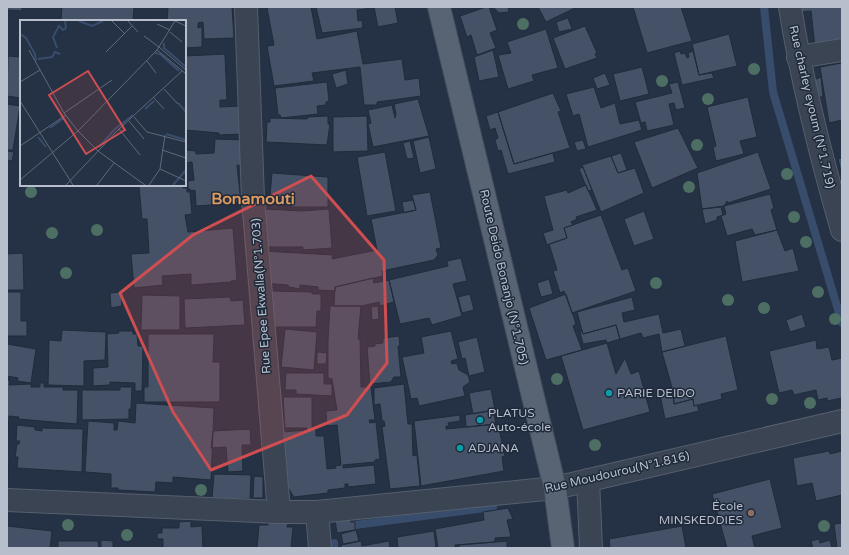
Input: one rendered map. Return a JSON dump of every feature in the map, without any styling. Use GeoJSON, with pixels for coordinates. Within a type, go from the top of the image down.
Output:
{"type":"FeatureCollection","features":[{"type":"Feature","properties":{"kind":"main road","name":"Route Deido Bonanjo (N°1.705)"},"geometry":{"type":"LineString","coordinates":[[439,7],[555,488],[563,548]]}},
{"type":"Feature","properties":{"kind":"street","name":"Rue Epee Ekwalla(N°1.703)"},"geometry":{"type":"LineString","coordinates":[[246,7],[253,199],[279,512]]}},
{"type":"Feature","properties":{"kind":"street","name":"Rue charley eyoum (N°1.719)"},"geometry":{"type":"LineString","coordinates":[[790,7],[798,57],[829,185],[842,230]]}},
{"type":"Feature","properties":{"kind":"street"},"geometry":{"type":"LineString","coordinates":[[798,57],[842,50]]}},
{"type":"Feature","properties":{"kind":"street","name":"Rue Moudourou(N°1.816)"},"geometry":{"type":"LineString","coordinates":[[7,500],[279,512],[317,512],[555,488],[842,421]]}},
{"type":"Feature","properties":{"kind":"street"},"geometry":{"type":"LineString","coordinates":[[588,480],[591,548]]}},
{"type":"Feature","properties":{"kind":"street"},"geometry":{"type":"LineString","coordinates":[[317,512],[320,548]]}},
{"type":"Feature","properties":{"kind":"highlighted area"},"geometry":{"type":"Polygon","coordinates":[[[311,176],[384,260],[387,363],[347,415],[211,470],[173,412],[120,293],[193,235],[311,176]]]}},
{"type":"Feature","properties":{"kind":"building"},"geometry":{"type":"Polygon","coordinates":[[[7,7],[22,7],[22,11],[7,10],[7,7]]]}},
{"type":"Feature","properties":{"kind":"building"},"geometry":{"type":"Polygon","coordinates":[[[62,7],[134,7],[133,20],[61,20],[62,7]]]}},
{"type":"Feature","properties":{"kind":"building"},"geometry":{"type":"Polygon","coordinates":[[[168,7],[232,7],[234,38],[204,39],[203,22],[198,23],[198,28],[202,27],[202,47],[186,48],[186,20],[167,20],[168,7]]]}},
{"type":"Feature","properties":{"kind":"building"},"geometry":{"type":"Polygon","coordinates":[[[311,7],[317,39],[357,31],[363,64],[402,59],[405,80],[419,78],[421,96],[377,102],[377,105],[364,105],[360,67],[312,73],[314,81],[274,86],[267,46],[274,45],[267,8],[311,7]]]}},
{"type":"Feature","properties":{"kind":"building"},"geometry":{"type":"Polygon","coordinates":[[[316,7],[365,7],[366,9],[357,10],[358,21],[362,20],[363,28],[322,33],[316,7]]]}},
{"type":"Feature","properties":{"kind":"building"},"geometry":{"type":"Polygon","coordinates":[[[374,7],[395,7],[398,23],[378,27],[374,7]]]}},
{"type":"Feature","properties":{"kind":"building"},"geometry":{"type":"Polygon","coordinates":[[[489,7],[497,30],[490,33],[496,48],[477,55],[471,35],[467,37],[460,16],[489,7]]]}},
{"type":"Feature","properties":{"kind":"building"},"geometry":{"type":"Polygon","coordinates":[[[493,7],[508,7],[509,12],[499,13],[493,7]]]}},
{"type":"Feature","properties":{"kind":"building"},"geometry":{"type":"Polygon","coordinates":[[[538,7],[577,7],[546,22],[538,7]]]}},
{"type":"Feature","properties":{"kind":"building"},"geometry":{"type":"Polygon","coordinates":[[[633,7],[681,7],[692,41],[647,53],[633,7]]]}},
{"type":"Feature","properties":{"kind":"building"},"geometry":{"type":"Polygon","coordinates":[[[800,7],[842,7],[842,45],[815,48],[811,11],[801,12],[800,7]]]}},
{"type":"Feature","properties":{"kind":"building"},"geometry":{"type":"Polygon","coordinates":[[[568,18],[572,29],[559,32],[556,22],[568,18]]]}},
{"type":"Feature","properties":{"kind":"building"},"geometry":{"type":"Polygon","coordinates":[[[585,26],[597,53],[595,54],[597,58],[565,69],[553,38],[585,26]]]}},
{"type":"Feature","properties":{"kind":"building"},"geometry":{"type":"Polygon","coordinates":[[[546,29],[558,68],[532,75],[534,81],[508,89],[498,55],[511,53],[507,42],[546,29]]]}},
{"type":"Feature","properties":{"kind":"building"},"geometry":{"type":"Polygon","coordinates":[[[729,34],[737,66],[699,75],[692,44],[729,34]]]}},
{"type":"Feature","properties":{"kind":"building"},"geometry":{"type":"Polygon","coordinates":[[[493,50],[499,77],[479,81],[474,57],[493,50]]]}},
{"type":"Feature","properties":{"kind":"building"},"geometry":{"type":"Polygon","coordinates":[[[680,51],[681,54],[685,53],[687,58],[689,57],[688,53],[693,51],[699,75],[712,73],[714,78],[682,85],[674,53],[680,51]]]}},
{"type":"Feature","properties":{"kind":"building"},"geometry":{"type":"Polygon","coordinates":[[[225,54],[227,100],[220,100],[220,107],[241,106],[242,134],[219,135],[219,133],[186,130],[186,56],[225,54]]]}},
{"type":"Feature","properties":{"kind":"building"},"geometry":{"type":"Polygon","coordinates":[[[8,56],[20,57],[20,98],[7,96],[8,56]]]}},
{"type":"Feature","properties":{"kind":"building"},"geometry":{"type":"Polygon","coordinates":[[[842,63],[842,120],[829,123],[820,67],[842,63]]]}},
{"type":"Feature","properties":{"kind":"building"},"geometry":{"type":"Polygon","coordinates":[[[642,67],[649,94],[620,101],[613,74],[642,67]]]}},
{"type":"Feature","properties":{"kind":"building"},"geometry":{"type":"Polygon","coordinates":[[[346,70],[348,84],[336,88],[332,74],[346,70]]]}},
{"type":"Feature","properties":{"kind":"building"},"geometry":{"type":"Polygon","coordinates":[[[605,73],[610,85],[597,89],[593,78],[605,73]]]}},
{"type":"Feature","properties":{"kind":"building"},"geometry":{"type":"Polygon","coordinates":[[[821,77],[823,97],[819,97],[814,80],[821,77]]]}},
{"type":"Feature","properties":{"kind":"building"},"geometry":{"type":"Polygon","coordinates":[[[327,82],[329,101],[326,102],[326,105],[317,106],[318,114],[281,118],[280,115],[278,115],[275,88],[327,82]]]}},
{"type":"Feature","properties":{"kind":"building"},"geometry":{"type":"Polygon","coordinates":[[[678,82],[685,108],[676,110],[674,103],[669,104],[674,125],[647,131],[645,122],[641,123],[635,102],[672,93],[669,84],[678,82]]]}},
{"type":"Feature","properties":{"kind":"building"},"geometry":{"type":"Polygon","coordinates":[[[594,87],[601,108],[615,103],[620,124],[639,120],[642,130],[588,147],[579,114],[573,116],[566,94],[594,87]]]}},
{"type":"Feature","properties":{"kind":"building"},"geometry":{"type":"Polygon","coordinates":[[[553,93],[561,111],[558,112],[570,148],[514,164],[498,112],[553,93]]]}},
{"type":"Feature","properties":{"kind":"building"},"geometry":{"type":"Polygon","coordinates":[[[748,97],[757,137],[740,141],[744,154],[716,161],[713,147],[716,146],[707,107],[748,97]]]}},
{"type":"Feature","properties":{"kind":"building"},"geometry":{"type":"Polygon","coordinates":[[[418,99],[429,136],[373,147],[368,124],[371,123],[368,110],[392,105],[395,118],[396,114],[394,104],[418,99]]]}},
{"type":"Feature","properties":{"kind":"building"},"geometry":{"type":"Polygon","coordinates":[[[7,104],[20,106],[13,150],[7,150],[7,104]]]}},
{"type":"Feature","properties":{"kind":"building"},"geometry":{"type":"Polygon","coordinates":[[[498,112],[514,164],[553,153],[555,162],[508,174],[501,150],[498,151],[495,140],[498,138],[495,128],[490,130],[486,116],[498,112]]]}},
{"type":"Feature","properties":{"kind":"building"},"geometry":{"type":"Polygon","coordinates":[[[328,116],[328,124],[330,124],[327,145],[266,142],[267,122],[270,122],[270,118],[307,119],[308,117],[328,116]]]}},
{"type":"Feature","properties":{"kind":"building"},"geometry":{"type":"Polygon","coordinates":[[[367,116],[368,151],[333,152],[333,117],[367,116]]]}},
{"type":"Feature","properties":{"kind":"building"},"geometry":{"type":"Polygon","coordinates":[[[678,128],[698,168],[652,188],[634,142],[678,128]]]}},
{"type":"Feature","properties":{"kind":"building"},"geometry":{"type":"Polygon","coordinates":[[[429,137],[436,169],[420,173],[413,141],[429,137]]]}},
{"type":"Feature","properties":{"kind":"building"},"geometry":{"type":"Polygon","coordinates":[[[215,139],[244,140],[243,166],[237,165],[241,203],[196,206],[195,190],[191,191],[188,189],[188,181],[194,180],[192,162],[186,163],[186,150],[196,151],[196,154],[214,153],[215,139]]]}},
{"type":"Feature","properties":{"kind":"building"},"geometry":{"type":"Polygon","coordinates":[[[583,140],[586,149],[577,151],[574,142],[583,140]]]}},
{"type":"Feature","properties":{"kind":"building"},"geometry":{"type":"Polygon","coordinates":[[[410,141],[414,158],[407,159],[403,143],[410,141]]]}},
{"type":"Feature","properties":{"kind":"building"},"geometry":{"type":"Polygon","coordinates":[[[7,151],[14,152],[12,161],[7,160],[7,151]]]}},
{"type":"Feature","properties":{"kind":"building"},"geometry":{"type":"Polygon","coordinates":[[[385,152],[396,211],[367,216],[357,157],[385,152]]]}},
{"type":"Feature","properties":{"kind":"building"},"geometry":{"type":"Polygon","coordinates":[[[758,152],[771,189],[728,203],[727,201],[724,206],[702,209],[697,173],[758,152]]]}},
{"type":"Feature","properties":{"kind":"building"},"geometry":{"type":"Polygon","coordinates":[[[621,153],[627,170],[618,173],[611,156],[621,153]]]}},
{"type":"Feature","properties":{"kind":"building"},"geometry":{"type":"Polygon","coordinates":[[[611,156],[618,173],[635,168],[644,193],[601,212],[582,165],[611,156]]]}},
{"type":"Feature","properties":{"kind":"building"},"geometry":{"type":"Polygon","coordinates":[[[842,158],[842,176],[838,159],[842,158]]]}},
{"type":"Feature","properties":{"kind":"building"},"geometry":{"type":"Polygon","coordinates":[[[583,167],[592,190],[588,191],[579,169],[583,167]]]}},
{"type":"Feature","properties":{"kind":"building"},"geometry":{"type":"Polygon","coordinates":[[[272,173],[328,177],[328,207],[291,207],[291,199],[270,196],[272,173]]]}},
{"type":"Feature","properties":{"kind":"building"},"geometry":{"type":"Polygon","coordinates":[[[586,185],[597,210],[576,217],[577,219],[571,222],[573,225],[564,228],[567,238],[547,245],[543,233],[553,230],[544,196],[567,190],[568,193],[586,185]]]}},
{"type":"Feature","properties":{"kind":"building"},"geometry":{"type":"Polygon","coordinates":[[[139,186],[183,186],[183,188],[187,188],[187,192],[190,192],[192,214],[185,215],[188,232],[233,228],[237,280],[231,282],[191,285],[191,274],[162,276],[163,285],[134,288],[131,254],[149,253],[147,219],[142,219],[139,186]]]}},
{"type":"Feature","properties":{"kind":"building"},"geometry":{"type":"Polygon","coordinates":[[[430,192],[441,248],[436,249],[438,255],[434,260],[382,271],[383,276],[335,287],[335,291],[318,290],[318,287],[300,285],[300,289],[289,287],[288,285],[263,283],[263,251],[333,255],[332,259],[377,250],[371,219],[416,210],[412,195],[430,192]]]}},
{"type":"Feature","properties":{"kind":"building"},"geometry":{"type":"Polygon","coordinates":[[[770,194],[774,208],[771,210],[777,230],[755,235],[752,229],[727,236],[721,216],[726,214],[724,206],[770,194]]]}},
{"type":"Feature","properties":{"kind":"building"},"geometry":{"type":"Polygon","coordinates":[[[413,200],[416,210],[404,213],[402,202],[413,200]]]}},
{"type":"Feature","properties":{"kind":"building"},"geometry":{"type":"Polygon","coordinates":[[[721,207],[723,215],[717,217],[717,220],[705,224],[702,209],[721,207]]]}},
{"type":"Feature","properties":{"kind":"building"},"geometry":{"type":"Polygon","coordinates":[[[265,209],[302,211],[329,209],[332,248],[303,250],[303,247],[263,247],[265,209]]]}},
{"type":"Feature","properties":{"kind":"building"},"geometry":{"type":"Polygon","coordinates":[[[644,211],[654,239],[634,246],[624,219],[644,211]]]}},
{"type":"Feature","properties":{"kind":"building"},"geometry":{"type":"Polygon","coordinates":[[[601,215],[622,270],[628,268],[636,291],[572,313],[564,291],[560,293],[553,271],[557,270],[549,244],[567,238],[564,228],[601,215]]]}},
{"type":"Feature","properties":{"kind":"building"},"geometry":{"type":"Polygon","coordinates":[[[777,230],[785,251],[793,248],[799,271],[742,282],[735,241],[777,230]]]}},
{"type":"Feature","properties":{"kind":"building"},"geometry":{"type":"Polygon","coordinates":[[[23,253],[24,290],[7,290],[7,254],[23,253]]]}},
{"type":"Feature","properties":{"kind":"building"},"geometry":{"type":"Polygon","coordinates":[[[461,258],[467,281],[453,284],[462,316],[432,325],[429,318],[400,324],[389,280],[448,266],[447,261],[461,258]]]}},
{"type":"Feature","properties":{"kind":"building"},"geometry":{"type":"Polygon","coordinates":[[[373,278],[374,283],[389,280],[394,302],[380,306],[379,302],[361,306],[334,306],[335,287],[373,278]]]}},
{"type":"Feature","properties":{"kind":"building"},"geometry":{"type":"Polygon","coordinates":[[[549,279],[553,294],[541,297],[537,283],[549,279]]]}},
{"type":"Feature","properties":{"kind":"building"},"geometry":{"type":"Polygon","coordinates":[[[269,291],[312,292],[312,294],[321,294],[321,311],[317,311],[316,327],[269,327],[269,291]]]}},
{"type":"Feature","properties":{"kind":"building"},"geometry":{"type":"Polygon","coordinates":[[[7,292],[21,292],[21,321],[27,321],[27,336],[7,336],[7,292]]]}},
{"type":"Feature","properties":{"kind":"building"},"geometry":{"type":"Polygon","coordinates":[[[121,292],[122,306],[111,308],[110,293],[121,292]]]}},
{"type":"Feature","properties":{"kind":"building"},"geometry":{"type":"Polygon","coordinates":[[[470,294],[474,310],[462,313],[458,297],[470,294]]]}},
{"type":"Feature","properties":{"kind":"building"},"geometry":{"type":"Polygon","coordinates":[[[566,294],[576,324],[573,326],[582,350],[546,360],[529,308],[566,294]]]}},
{"type":"Feature","properties":{"kind":"building"},"geometry":{"type":"Polygon","coordinates":[[[142,295],[180,296],[180,330],[141,330],[142,295]]]}},
{"type":"Feature","properties":{"kind":"building"},"geometry":{"type":"Polygon","coordinates":[[[230,297],[231,301],[243,300],[245,325],[185,328],[184,299],[230,297]]]}},
{"type":"Feature","properties":{"kind":"building"},"geometry":{"type":"Polygon","coordinates":[[[632,297],[635,310],[622,313],[624,322],[659,314],[663,333],[681,329],[685,346],[662,352],[659,334],[643,338],[641,333],[620,339],[616,325],[583,334],[577,312],[632,297]]]}},
{"type":"Feature","properties":{"kind":"building"},"geometry":{"type":"Polygon","coordinates":[[[330,306],[361,306],[358,339],[360,339],[361,387],[371,387],[375,420],[369,420],[370,423],[376,422],[380,459],[375,460],[375,462],[343,465],[343,468],[374,465],[376,484],[348,487],[348,484],[345,484],[345,488],[328,490],[328,493],[294,497],[287,486],[283,432],[307,430],[307,428],[285,428],[283,397],[312,397],[312,429],[316,429],[316,436],[324,436],[327,469],[336,468],[335,466],[341,465],[337,425],[327,426],[326,411],[337,410],[332,379],[328,378],[330,306]]]}},
{"type":"Feature","properties":{"kind":"building"},"geometry":{"type":"Polygon","coordinates":[[[378,306],[379,319],[372,320],[371,307],[378,306]]]}},
{"type":"Feature","properties":{"kind":"building"},"geometry":{"type":"Polygon","coordinates":[[[802,314],[806,327],[790,332],[786,320],[802,314]]]}},
{"type":"Feature","properties":{"kind":"building"},"geometry":{"type":"Polygon","coordinates":[[[616,325],[620,339],[607,343],[606,340],[583,344],[580,332],[582,331],[583,334],[616,325]]]}},
{"type":"Feature","properties":{"kind":"building"},"geometry":{"type":"Polygon","coordinates":[[[285,329],[317,332],[314,370],[281,367],[285,329]]]}},
{"type":"Feature","properties":{"kind":"building"},"geometry":{"type":"Polygon","coordinates":[[[62,330],[106,332],[105,360],[84,361],[84,386],[48,385],[49,340],[61,341],[62,330]]]}},
{"type":"Feature","properties":{"kind":"building"},"geometry":{"type":"Polygon","coordinates":[[[118,331],[133,331],[133,334],[137,334],[138,346],[143,346],[142,391],[135,391],[135,383],[110,382],[110,385],[93,386],[93,368],[108,367],[107,334],[119,333],[118,331]]]}},
{"type":"Feature","properties":{"kind":"building"},"geometry":{"type":"Polygon","coordinates":[[[451,331],[458,359],[451,361],[452,364],[457,363],[459,370],[468,375],[470,382],[463,387],[465,396],[419,406],[417,398],[411,399],[402,357],[424,353],[421,337],[451,331]]]}},
{"type":"Feature","properties":{"kind":"building"},"geometry":{"type":"Polygon","coordinates":[[[148,334],[214,334],[213,362],[220,362],[220,402],[144,402],[144,387],[148,387],[148,334]]]}},
{"type":"Feature","properties":{"kind":"building"},"geometry":{"type":"Polygon","coordinates":[[[399,336],[400,346],[398,346],[401,377],[394,377],[391,382],[370,384],[367,347],[383,343],[383,338],[399,336]]]}},
{"type":"Feature","properties":{"kind":"building"},"geometry":{"type":"Polygon","coordinates":[[[726,336],[738,390],[721,394],[722,399],[694,406],[693,399],[674,404],[673,391],[662,352],[726,336]]]}},
{"type":"Feature","properties":{"kind":"building"},"geometry":{"type":"Polygon","coordinates":[[[477,337],[485,372],[469,376],[465,358],[462,359],[458,342],[477,337]]]}},
{"type":"Feature","properties":{"kind":"building"},"geometry":{"type":"Polygon","coordinates":[[[816,340],[817,349],[829,347],[832,360],[842,358],[842,398],[827,401],[827,398],[818,400],[816,390],[794,395],[792,390],[779,393],[769,351],[816,340]]]}},
{"type":"Feature","properties":{"kind":"building","name":"PARIE DEIDO"},"geometry":{"type":"Polygon","coordinates":[[[607,343],[616,374],[625,358],[631,374],[639,371],[650,412],[583,430],[561,356],[607,343]]]}},
{"type":"Feature","properties":{"kind":"building"},"geometry":{"type":"Polygon","coordinates":[[[7,344],[36,349],[31,383],[17,381],[18,378],[7,376],[7,344]]]}},
{"type":"Feature","properties":{"kind":"building"},"geometry":{"type":"Polygon","coordinates":[[[317,352],[327,353],[326,364],[317,364],[317,352]]]}},
{"type":"Feature","properties":{"kind":"building"},"geometry":{"type":"Polygon","coordinates":[[[286,373],[324,373],[324,384],[332,384],[332,396],[296,394],[296,390],[285,390],[286,373]]]}},
{"type":"Feature","properties":{"kind":"building"},"geometry":{"type":"Polygon","coordinates":[[[7,380],[10,381],[9,385],[31,384],[31,387],[40,387],[40,383],[44,383],[44,387],[63,387],[63,390],[78,390],[77,424],[18,419],[19,417],[9,416],[7,450],[7,380]]]}},
{"type":"Feature","properties":{"kind":"building"},"geometry":{"type":"Polygon","coordinates":[[[404,384],[408,424],[412,424],[413,456],[417,455],[420,486],[390,489],[382,427],[385,426],[384,421],[382,421],[380,404],[374,405],[374,388],[404,384]]]}},
{"type":"Feature","properties":{"kind":"building"},"geometry":{"type":"Polygon","coordinates":[[[120,387],[132,387],[129,419],[82,420],[82,390],[120,390],[120,387]]]}},
{"type":"Feature","properties":{"kind":"building"},"geometry":{"type":"Polygon","coordinates":[[[491,389],[495,410],[473,414],[469,393],[491,389]]]}},
{"type":"Feature","properties":{"kind":"building"},"geometry":{"type":"Polygon","coordinates":[[[673,391],[674,404],[693,399],[694,406],[697,405],[699,411],[665,419],[660,395],[673,391]]]}},
{"type":"Feature","properties":{"kind":"building"},"geometry":{"type":"Polygon","coordinates":[[[136,403],[214,408],[211,480],[173,477],[173,483],[156,482],[155,492],[118,490],[118,488],[111,488],[111,474],[85,472],[88,421],[114,423],[114,430],[117,430],[118,421],[135,423],[136,403]]]}},
{"type":"Feature","properties":{"kind":"building","name":"PLATUS Auto-école"},"geometry":{"type":"Polygon","coordinates":[[[493,410],[496,424],[466,427],[465,415],[493,410]]]}},
{"type":"Feature","properties":{"kind":"building","name":"ADJANA"},"geometry":{"type":"Polygon","coordinates":[[[460,415],[460,421],[448,423],[449,426],[446,426],[446,429],[498,424],[505,456],[502,457],[504,471],[421,486],[414,421],[460,415]]]}},
{"type":"Feature","properties":{"kind":"building"},"geometry":{"type":"Polygon","coordinates":[[[17,425],[35,427],[35,430],[42,431],[42,428],[83,429],[82,472],[17,468],[18,457],[15,457],[17,444],[19,444],[20,441],[16,441],[17,425]]]}},
{"type":"Feature","properties":{"kind":"building"},"geometry":{"type":"Polygon","coordinates":[[[250,429],[251,445],[242,445],[243,471],[228,472],[226,447],[211,448],[213,431],[250,429]]]}},
{"type":"Feature","properties":{"kind":"building"},"geometry":{"type":"Polygon","coordinates":[[[829,451],[830,454],[842,451],[842,495],[816,501],[812,483],[797,486],[793,458],[829,451]]]}},
{"type":"Feature","properties":{"kind":"building"},"geometry":{"type":"Polygon","coordinates":[[[7,456],[9,457],[8,480],[7,480],[7,456]]]}},
{"type":"Feature","properties":{"kind":"building"},"geometry":{"type":"Polygon","coordinates":[[[214,474],[251,475],[250,499],[212,499],[214,474]]]}},
{"type":"Feature","properties":{"kind":"building"},"geometry":{"type":"Polygon","coordinates":[[[254,476],[263,477],[263,498],[253,498],[254,476]]]}},
{"type":"Feature","properties":{"kind":"building"},"geometry":{"type":"Polygon","coordinates":[[[770,479],[782,528],[752,536],[755,548],[727,548],[712,494],[770,479]]]}},
{"type":"Feature","properties":{"kind":"building"},"geometry":{"type":"Polygon","coordinates":[[[508,508],[513,519],[507,520],[511,537],[495,538],[495,542],[455,545],[455,548],[438,548],[435,529],[484,520],[483,512],[508,508]]]}},
{"type":"Feature","properties":{"kind":"building"},"geometry":{"type":"Polygon","coordinates":[[[351,517],[351,522],[355,522],[355,530],[337,533],[335,520],[351,517]]]}},
{"type":"Feature","properties":{"kind":"building"},"geometry":{"type":"Polygon","coordinates":[[[191,521],[191,527],[202,526],[203,548],[163,548],[163,539],[157,539],[157,533],[162,533],[162,528],[179,528],[179,522],[191,521]]]}},
{"type":"Feature","properties":{"kind":"building"},"geometry":{"type":"Polygon","coordinates":[[[269,522],[288,523],[287,527],[293,527],[291,548],[257,548],[259,525],[268,525],[269,522]]]}},
{"type":"Feature","properties":{"kind":"building"},"geometry":{"type":"Polygon","coordinates":[[[842,523],[842,548],[837,548],[834,524],[842,523]]]}},
{"type":"Feature","properties":{"kind":"building"},"geometry":{"type":"Polygon","coordinates":[[[7,526],[52,531],[50,548],[7,548],[7,526]]]}},
{"type":"Feature","properties":{"kind":"building"},"geometry":{"type":"Polygon","coordinates":[[[682,526],[686,548],[610,548],[609,539],[682,526]]]}},
{"type":"Feature","properties":{"kind":"building"},"geometry":{"type":"Polygon","coordinates":[[[356,530],[359,541],[343,544],[341,534],[356,530]]]}},
{"type":"Feature","properties":{"kind":"building"},"geometry":{"type":"Polygon","coordinates":[[[434,531],[436,548],[398,548],[397,537],[434,531]]]}},
{"type":"Feature","properties":{"kind":"building"},"geometry":{"type":"Polygon","coordinates":[[[819,539],[820,543],[830,540],[832,548],[813,548],[811,541],[819,539]]]}},
{"type":"Feature","properties":{"kind":"building"},"geometry":{"type":"Polygon","coordinates":[[[101,540],[113,541],[113,548],[101,548],[101,540]]]}},
{"type":"Feature","properties":{"kind":"building"},"geometry":{"type":"Polygon","coordinates":[[[58,541],[98,541],[99,548],[58,548],[58,541]]]}},
{"type":"Feature","properties":{"kind":"building"},"geometry":{"type":"Polygon","coordinates":[[[361,541],[362,546],[389,541],[390,548],[342,548],[341,545],[361,541]]]}},
{"type":"Feature","properties":{"kind":"building"},"geometry":{"type":"Polygon","coordinates":[[[507,541],[507,548],[459,548],[459,545],[507,541]]]}},
{"type":"Feature","properties":{"kind":"waterway"},"geometry":{"type":"LineString","coordinates":[[764,7],[773,92],[842,323]]}},
{"type":"Feature","properties":{"kind":"waterway"},"geometry":{"type":"LineString","coordinates":[[355,525],[493,507]]}},
{"type":"Feature","properties":{"kind":"waterway"},"geometry":{"type":"LineString","coordinates":[[334,543],[334,548]]}},
{"type":"Feature","properties":{"kind":"place","name":"PARIE DEIDO"},"geometry":{"type":"Point","coordinates":[609,393]}},
{"type":"Feature","properties":{"kind":"place","name":"PLATUS Auto-école"},"geometry":{"type":"Point","coordinates":[480,420]}},
{"type":"Feature","properties":{"kind":"place","name":"ADJANA"},"geometry":{"type":"Point","coordinates":[460,448]}},
{"type":"Feature","properties":{"kind":"place","name":"École MINSKEDDIES"},"geometry":{"type":"Point","coordinates":[751,513]}},
{"type":"Feature","properties":{"kind":"district","name":"Bonamouti"},"geometry":{"type":"Point","coordinates":[253,199]}}]}
